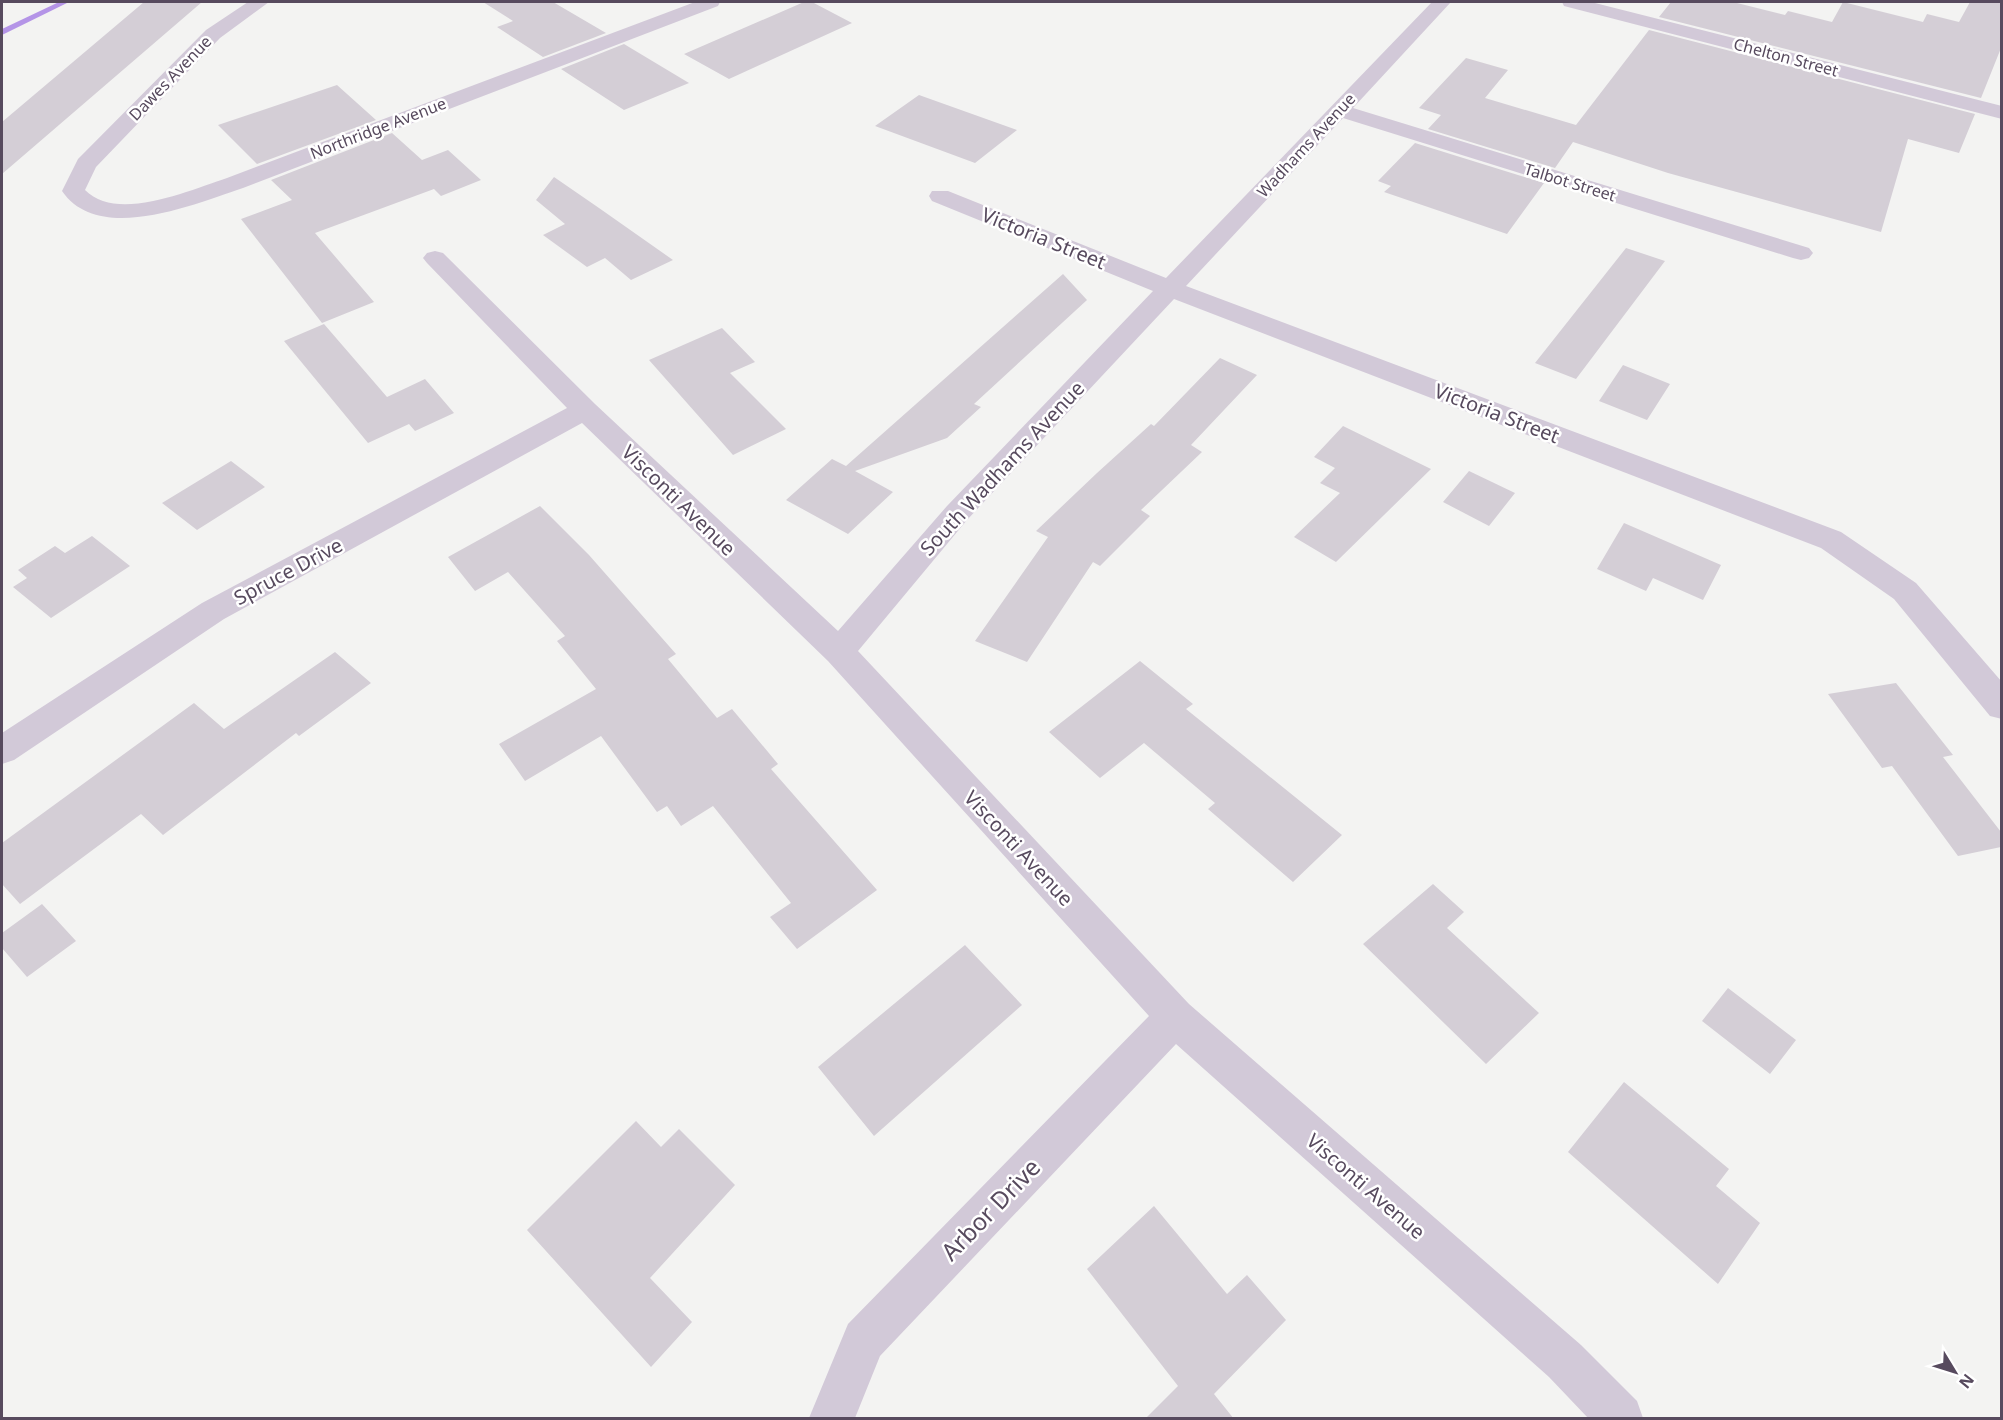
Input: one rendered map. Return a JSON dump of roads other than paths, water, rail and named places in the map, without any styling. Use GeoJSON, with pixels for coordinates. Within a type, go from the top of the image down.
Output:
{"type":"FeatureCollection","features":[{"type":"Feature","properties":{"kind":"street","name":"Dawes Avenue"},"geometry":{"type":"LineString","coordinates":[[86,164],[213,34],[260,2]]}},
{"type":"Feature","properties":{"kind":"street","name":"Northridge Avenue"},"geometry":{"type":"LineString","coordinates":[[86,164],[73,191],[90,206],[123,212],[159,207],[235,183],[711,2]]}},
{"type":"Feature","properties":{"kind":"street","name":"Wadhams Avenue"},"geometry":{"type":"LineString","coordinates":[[1171,289],[1442,2]]}},
{"type":"Feature","properties":{"kind":"street","name":"Chelton Street"},"geometry":{"type":"LineString","coordinates":[[1571,2],[2001,113]]}},
{"type":"Feature","properties":{"kind":"street"},"geometry":{"type":"LineString","coordinates":[[642,6],[667,18]]}},
{"type":"Feature","properties":{"kind":"street","name":"Talbot Street"},"geometry":{"type":"LineString","coordinates":[[1338,110],[1801,253]]}},
{"type":"Feature","properties":{"kind":"street","name":"Victoria Street"},"geometry":{"type":"LineString","coordinates":[[940,196],[1171,289],[1830,540],[1905,591],[2001,706]]}},
{"type":"Feature","properties":{"kind":"street","name":"Visconti Avenue"},"geometry":{"type":"LineString","coordinates":[[435,258],[585,410],[839,652],[1175,1017],[1565,1361],[1620,1419]]}},
{"type":"Feature","properties":{"kind":"street","name":"South Wadhams Avenue"},"geometry":{"type":"LineString","coordinates":[[839,652],[957,513],[1171,289]]}},
{"type":"Feature","properties":{"kind":"street","name":"Spruce Drive"},"geometry":{"type":"LineString","coordinates":[[2,750],[213,611],[585,410]]}},
{"type":"Feature","properties":{"kind":"street","name":"Arbor Drive"},"geometry":{"type":"LineString","coordinates":[[832,1419],[864,1340],[1175,1017]]}},
{"type":"Feature","properties":{"kind":"waterway"},"geometry":{"type":"LineString","coordinates":[[2,32],[65,2]]}}]}
